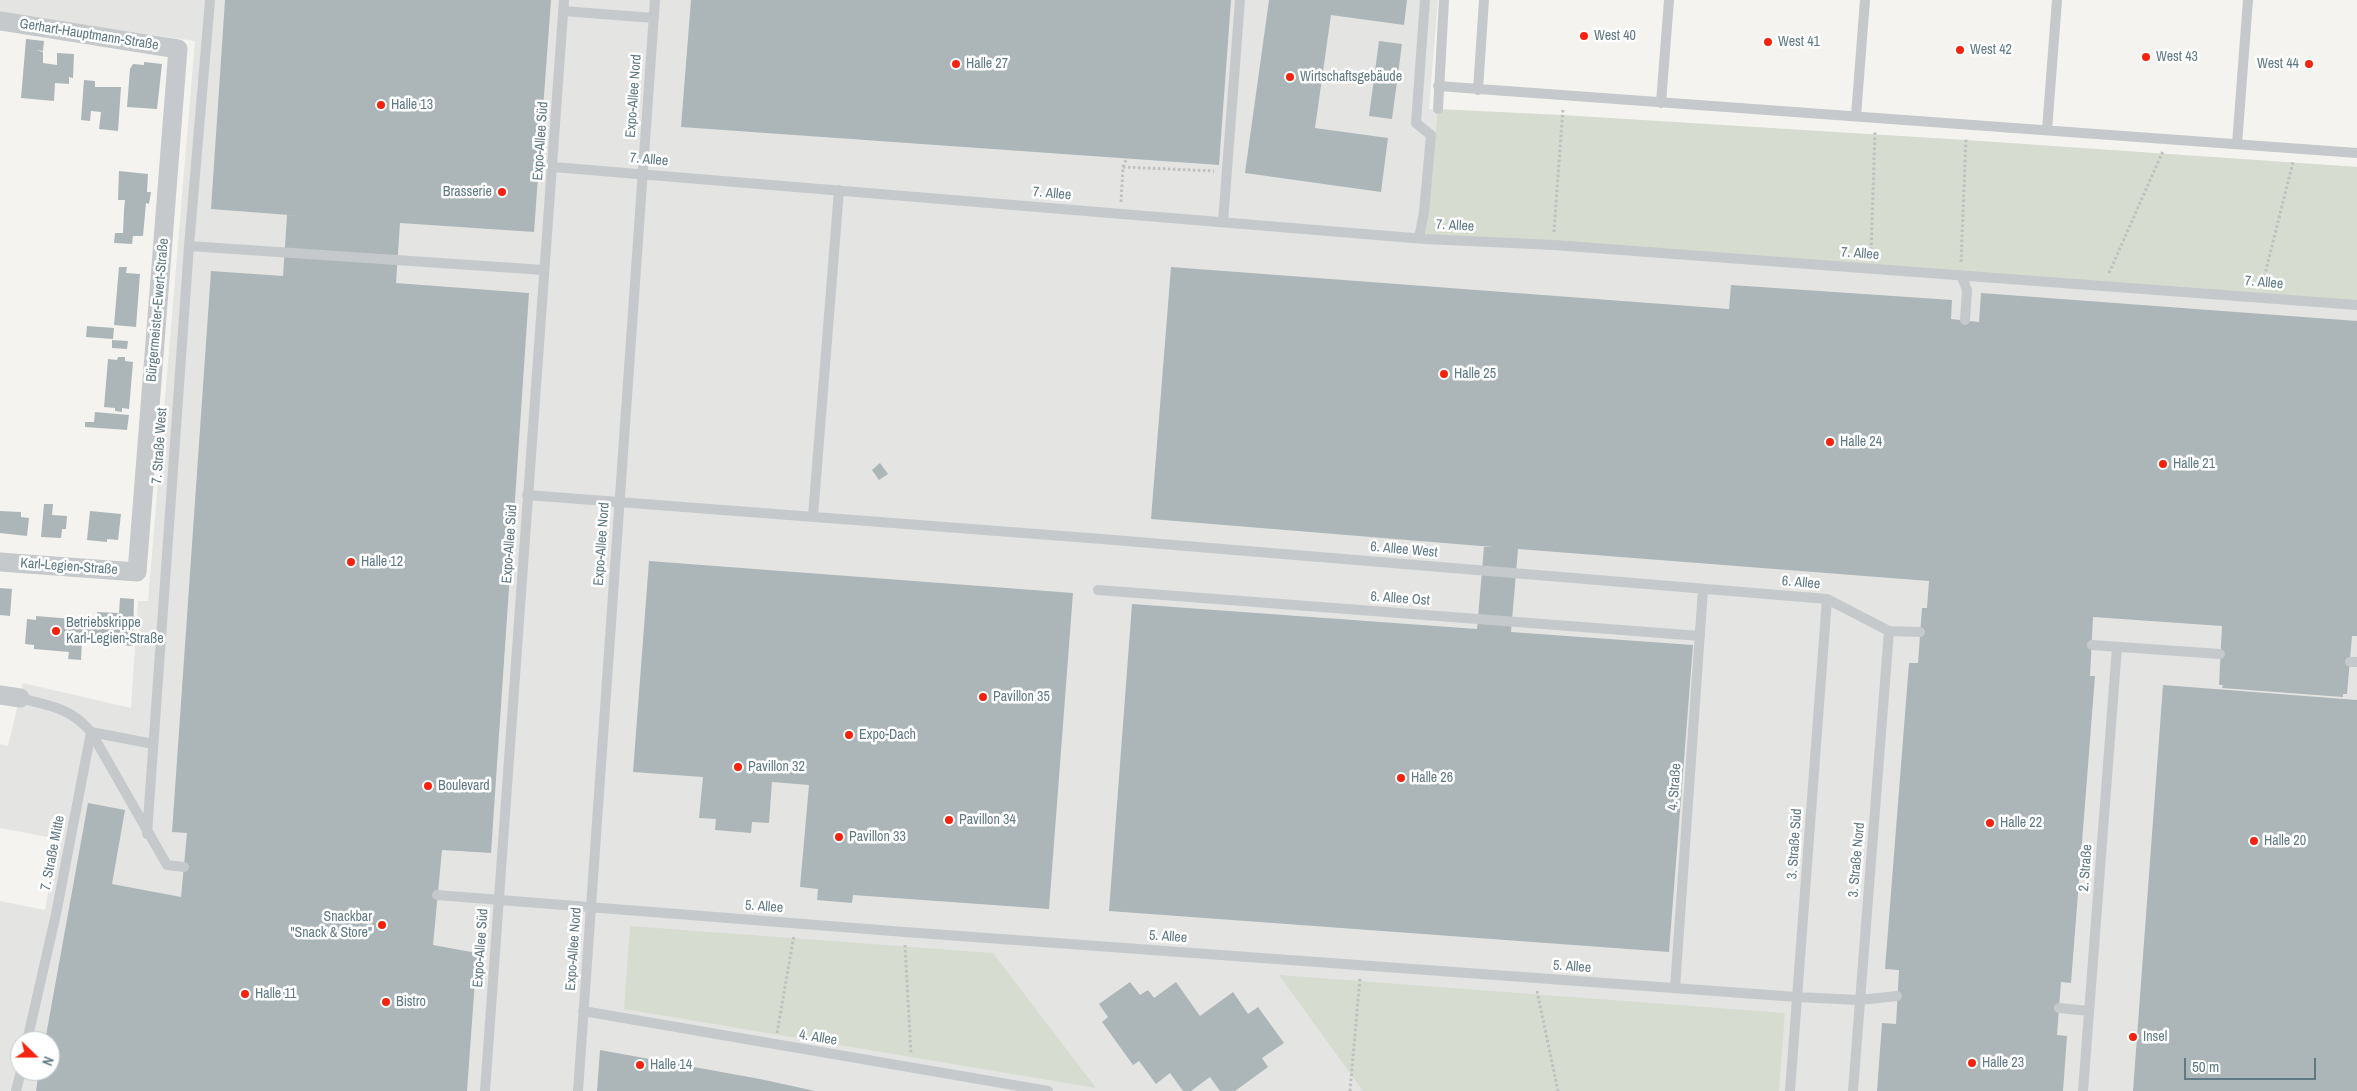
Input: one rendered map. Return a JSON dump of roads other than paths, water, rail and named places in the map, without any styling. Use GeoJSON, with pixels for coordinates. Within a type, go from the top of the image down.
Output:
{"type":"FeatureCollection","features":[{"type":"Feature","properties":{"kind":"street","name":"Gerhart-Hauptmann-Straße"},"geometry":{"type":"LineString","coordinates":[[0,21],[178,49]]}},
{"type":"Feature","properties":{"kind":"street","name":"Bürgermeister-Ewert-Straße"},"geometry":{"type":"LineString","coordinates":[[137,572],[178,49]]}},
{"type":"Feature","properties":{"kind":"street","name":"Karl-Legien-Straße"},"geometry":{"type":"LineString","coordinates":[[0,562],[137,572]]}},
{"type":"Feature","properties":{"kind":"street"},"geometry":{"type":"LineString","coordinates":[[0,695],[20,698]]}},
{"type":"Feature","properties":{"kind":"lane","name":"7. Straße West"},"geometry":{"type":"LineString","coordinates":[[147,834],[189,246],[210,0]]}},
{"type":"Feature","properties":{"kind":"lane","name":"Expo-Allee Süd"},"geometry":{"type":"LineString","coordinates":[[485,1091],[564,0]]}},
{"type":"Feature","properties":{"kind":"lane","name":"Expo-Allee Nord"},"geometry":{"type":"LineString","coordinates":[[578,1091],[655,0]]}},
{"type":"Feature","properties":{"kind":"lane"},"geometry":{"type":"LineString","coordinates":[[1222,222],[1240,0]]}},
{"type":"Feature","properties":{"kind":"lane"},"geometry":{"type":"LineString","coordinates":[[1419,238],[1424,212],[1431,134],[1416,123],[1425,0]]}},
{"type":"Feature","properties":{"kind":"lane"},"geometry":{"type":"LineString","coordinates":[[1438,109],[1444,0]]}},
{"type":"Feature","properties":{"kind":"lane"},"geometry":{"type":"LineString","coordinates":[[1478,90],[1484,0]]}},
{"type":"Feature","properties":{"kind":"lane"},"geometry":{"type":"LineString","coordinates":[[1661,103],[1669,0]]}},
{"type":"Feature","properties":{"kind":"lane"},"geometry":{"type":"LineString","coordinates":[[1856,116],[1864,0]]}},
{"type":"Feature","properties":{"kind":"lane"},"geometry":{"type":"LineString","coordinates":[[2047,130],[2057,0]]}},
{"type":"Feature","properties":{"kind":"lane"},"geometry":{"type":"LineString","coordinates":[[2237,144],[2248,0]]}},
{"type":"Feature","properties":{"kind":"lane"},"geometry":{"type":"LineString","coordinates":[[563,12],[654,18]]}},
{"type":"Feature","properties":{"kind":"lane"},"geometry":{"type":"LineString","coordinates":[[1438,86],[2357,153]]}},
{"type":"Feature","properties":{"kind":"lane","name":"7. Allee"},"geometry":{"type":"LineString","coordinates":[[553,167],[1419,238],[1554,245],[2259,296],[2357,305]]}},
{"type":"Feature","properties":{"kind":"lane"},"geometry":{"type":"LineString","coordinates":[[813,516],[839,190]]}},
{"type":"Feature","properties":{"kind":"lane"},"geometry":{"type":"LineString","coordinates":[[189,246],[544,270]]}},
{"type":"Feature","properties":{"kind":"lane"},"geometry":{"type":"LineString","coordinates":[[1961,275],[1967,290],[1965,320]]}},
{"type":"Feature","properties":{"kind":"lane","name":"6. Allee West"},"geometry":{"type":"LineString","coordinates":[[527,495],[1102,539],[1703,589]]}},
{"type":"Feature","properties":{"kind":"lane","name":"6. Allee"},"geometry":{"type":"LineString","coordinates":[[1703,589],[1827,599],[1890,631],[1920,632]]}},
{"type":"Feature","properties":{"kind":"lane","name":"4. Straße"},"geometry":{"type":"LineString","coordinates":[[1675,988],[1703,589]]}},
{"type":"Feature","properties":{"kind":"lane","name":"6. Allee Ost"},"geometry":{"type":"LineString","coordinates":[[1098,590],[1700,636]]}},
{"type":"Feature","properties":{"kind":"lane","name":"3. Straße Süd"},"geometry":{"type":"LineString","coordinates":[[1790,1091],[1827,599]]}},
{"type":"Feature","properties":{"kind":"lane","name":"3. Straße Nord"},"geometry":{"type":"LineString","coordinates":[[1853,1091],[1890,631]]}},
{"type":"Feature","properties":{"kind":"lane"},"geometry":{"type":"LineString","coordinates":[[2092,645],[2220,654]]}},
{"type":"Feature","properties":{"kind":"lane","name":"2. Straße"},"geometry":{"type":"LineString","coordinates":[[2082,1091],[2117,647]]}},
{"type":"Feature","properties":{"kind":"lane"},"geometry":{"type":"LineString","coordinates":[[20,698],[65,710],[80,719],[91,732],[147,834],[167,865],[184,866]]}},
{"type":"Feature","properties":{"kind":"lane"},"geometry":{"type":"LineString","coordinates":[[91,732],[153,744]]}},
{"type":"Feature","properties":{"kind":"lane","name":"7. Straße Mitte"},"geometry":{"type":"LineString","coordinates":[[29,1031],[56,914],[91,732]]}},
{"type":"Feature","properties":{"kind":"lane","name":"5. Allee"},"geometry":{"type":"LineString","coordinates":[[437,895],[905,932],[1798,997],[1859,1000],[1897,996]]}},
{"type":"Feature","properties":{"kind":"lane"},"geometry":{"type":"LineString","coordinates":[[2059,1008],[2089,1011]]}},
{"type":"Feature","properties":{"kind":"lane","name":"4. Allee"},"geometry":{"type":"LineString","coordinates":[[583,1012],[1048,1091]]}},
{"type":"Feature","properties":{"kind":"place","name":"West 40"},"geometry":{"type":"Point","coordinates":[1584,36]}},
{"type":"Feature","properties":{"kind":"place","name":"West 41"},"geometry":{"type":"Point","coordinates":[1768,42]}},
{"type":"Feature","properties":{"kind":"place","name":"West 42"},"geometry":{"type":"Point","coordinates":[1960,50]}},
{"type":"Feature","properties":{"kind":"place","name":"West 43"},"geometry":{"type":"Point","coordinates":[2146,57]}},
{"type":"Feature","properties":{"kind":"place","name":"Halle 27"},"geometry":{"type":"Point","coordinates":[956,64]}},
{"type":"Feature","properties":{"kind":"place","name":"West 44"},"geometry":{"type":"Point","coordinates":[2309,64]}},
{"type":"Feature","properties":{"kind":"place","name":"Wirtschaftsgebäude"},"geometry":{"type":"Point","coordinates":[1290,77]}},
{"type":"Feature","properties":{"kind":"place","name":"Halle 13"},"geometry":{"type":"Point","coordinates":[381,105]}},
{"type":"Feature","properties":{"kind":"place","name":"Brasserie"},"geometry":{"type":"Point","coordinates":[502,192]}},
{"type":"Feature","properties":{"kind":"place","name":"Halle 25"},"geometry":{"type":"Point","coordinates":[1444,374]}},
{"type":"Feature","properties":{"kind":"place","name":"Halle 24"},"geometry":{"type":"Point","coordinates":[1830,442]}},
{"type":"Feature","properties":{"kind":"place","name":"Halle 21"},"geometry":{"type":"Point","coordinates":[2163,464]}},
{"type":"Feature","properties":{"kind":"place","name":"Halle 12"},"geometry":{"type":"Point","coordinates":[351,562]}},
{"type":"Feature","properties":{"kind":"place","name":"Betriebskrippe Karl-Legien-Straße"},"geometry":{"type":"Point","coordinates":[56,631]}},
{"type":"Feature","properties":{"kind":"place","name":"Pavillon 35"},"geometry":{"type":"Point","coordinates":[983,697]}},
{"type":"Feature","properties":{"kind":"place","name":"Expo-Dach"},"geometry":{"type":"Point","coordinates":[849,735]}},
{"type":"Feature","properties":{"kind":"place","name":"Pavillon 32"},"geometry":{"type":"Point","coordinates":[738,767]}},
{"type":"Feature","properties":{"kind":"place","name":"Halle 26"},"geometry":{"type":"Point","coordinates":[1401,778]}},
{"type":"Feature","properties":{"kind":"place","name":"Boulevard"},"geometry":{"type":"Point","coordinates":[428,786]}},
{"type":"Feature","properties":{"kind":"place","name":"Pavillon 34"},"geometry":{"type":"Point","coordinates":[949,820]}},
{"type":"Feature","properties":{"kind":"place","name":"Halle 22"},"geometry":{"type":"Point","coordinates":[1990,823]}},
{"type":"Feature","properties":{"kind":"place","name":"Pavillon 33"},"geometry":{"type":"Point","coordinates":[839,837]}},
{"type":"Feature","properties":{"kind":"place","name":"Halle 20"},"geometry":{"type":"Point","coordinates":[2254,841]}},
{"type":"Feature","properties":{"kind":"place","name":"Snackbar \"Snack & Store\""},"geometry":{"type":"Point","coordinates":[382,925]}},
{"type":"Feature","properties":{"kind":"place","name":"Halle 11"},"geometry":{"type":"Point","coordinates":[245,994]}},
{"type":"Feature","properties":{"kind":"place","name":"Bistro"},"geometry":{"type":"Point","coordinates":[386,1002]}},
{"type":"Feature","properties":{"kind":"place","name":"Insel"},"geometry":{"type":"Point","coordinates":[2133,1037]}},
{"type":"Feature","properties":{"kind":"place","name":"Halle 23"},"geometry":{"type":"Point","coordinates":[1972,1063]}},
{"type":"Feature","properties":{"kind":"place","name":"Halle 14"},"geometry":{"type":"Point","coordinates":[640,1065]}}]}
